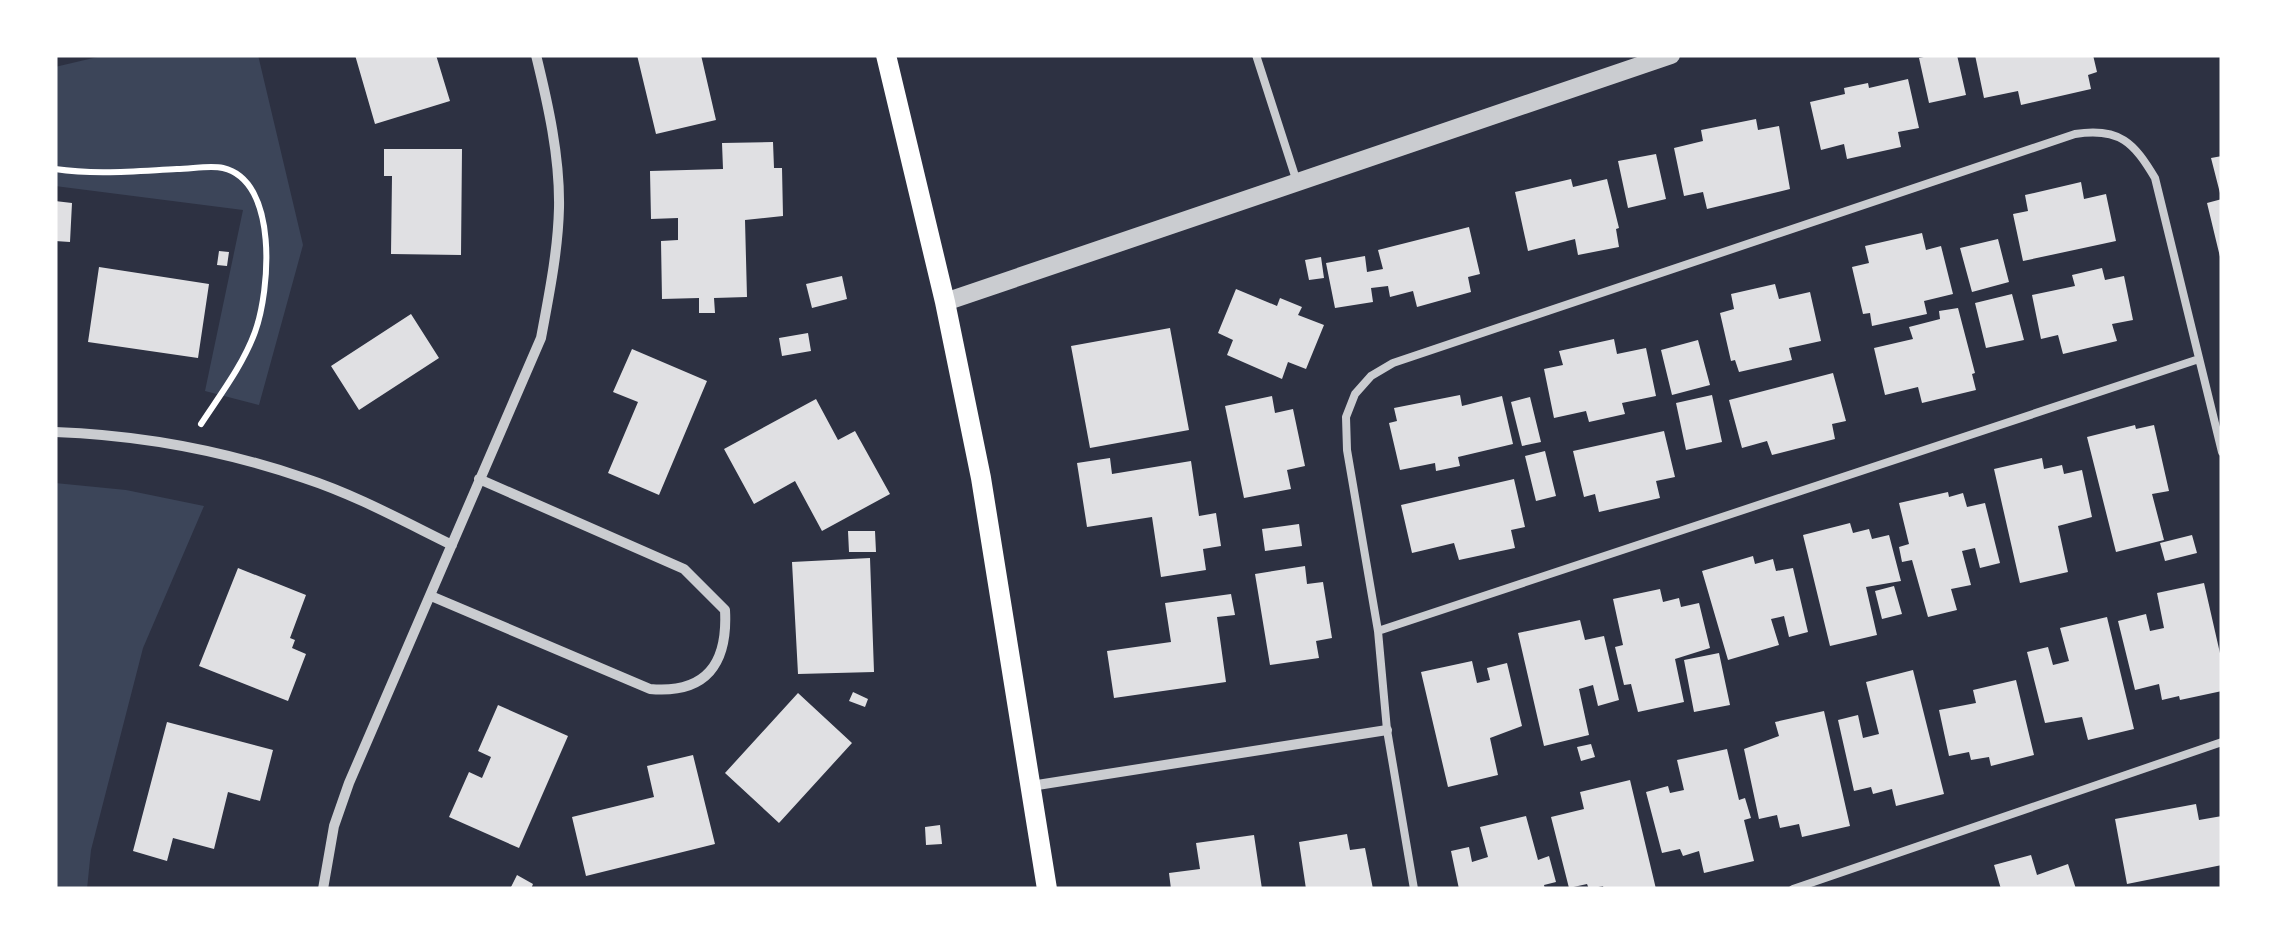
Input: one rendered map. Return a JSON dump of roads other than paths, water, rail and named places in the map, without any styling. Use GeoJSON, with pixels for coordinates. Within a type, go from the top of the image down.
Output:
{"type":"FeatureCollection","features":[{"type":"Feature","properties":{"kind":"main road"},"geometry":{"type":"LineString","coordinates":[[886,55],[945,302],[981,478],[1047,889]]}},
{"type":"Feature","properties":{"kind":"street"},"geometry":{"type":"LineString","coordinates":[[323,889],[334,826],[541,338],[552,282],[559,206],[554,138],[536,55]]}},
{"type":"Feature","properties":{"kind":"street"},"geometry":{"type":"LineString","coordinates":[[945,302],[1671,55]]}},
{"type":"Feature","properties":{"kind":"street"},"geometry":{"type":"LineString","coordinates":[[55,432],[101,434],[184,448],[304,477],[360,499],[452,545]]}},
{"type":"Feature","properties":{"kind":"street"},"geometry":{"type":"LineString","coordinates":[[430,596],[650,689],[680,692],[704,678],[719,658],[726,634],[725,610],[684,570],[479,479]]}},
{"type":"Feature","properties":{"kind":"street"},"geometry":{"type":"LineString","coordinates":[[1031,786],[1387,730]]}},
{"type":"Feature","properties":{"kind":"lane"},"geometry":{"type":"LineString","coordinates":[[1256,55],[1297,182]]}},
{"type":"Feature","properties":{"kind":"lane"},"geometry":{"type":"LineString","coordinates":[[1414,889],[1387,730],[1378,631],[1347,450],[1346,416],[1355,394],[1371,376],[1393,363],[2090,132],[2115,136],[2136,146],[2155,178],[2222,452]]}},
{"type":"Feature","properties":{"kind":"lane"},"geometry":{"type":"LineString","coordinates":[[1378,631],[2200,359]]}},
{"type":"Feature","properties":{"kind":"lane"},"geometry":{"type":"LineString","coordinates":[[1793,889],[2222,742]]}}]}
